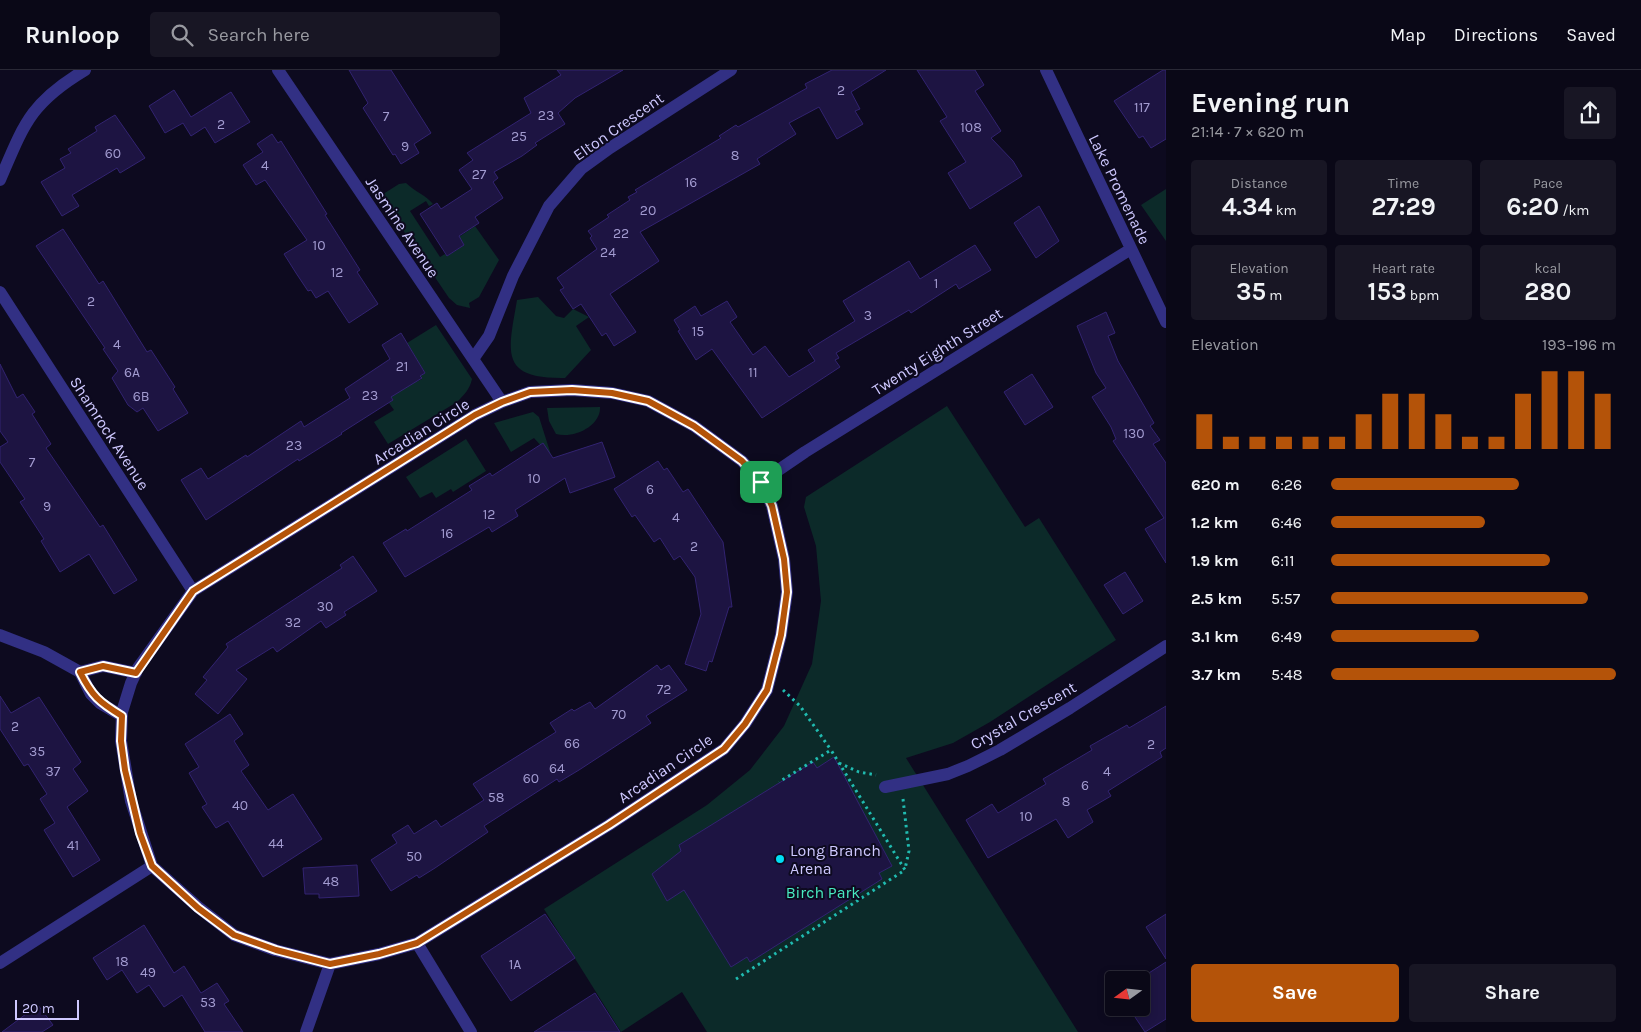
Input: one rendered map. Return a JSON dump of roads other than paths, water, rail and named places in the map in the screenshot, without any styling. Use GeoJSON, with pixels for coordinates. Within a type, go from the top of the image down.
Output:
{"type":"FeatureCollection","features":[{"type":"Feature","properties":{"kind":"street"},"geometry":{"type":"LineString","coordinates":[[0,180],[24,124],[44,99],[63,83],[85,70]]}},
{"type":"Feature","properties":{"kind":"street","name":"Jasmine Avenue"},"geometry":{"type":"LineString","coordinates":[[278,70],[502,402]]}},
{"type":"Feature","properties":{"kind":"street","name":"Elton Crescent"},"geometry":{"type":"LineString","coordinates":[[473,360],[489,336],[513,276],[548,206],[581,169],[610,148],[731,70]]}},
{"type":"Feature","properties":{"kind":"street","name":"Lake Promenade"},"geometry":{"type":"LineString","coordinates":[[1046,70],[1166,322]]}},
{"type":"Feature","properties":{"kind":"street","name":"Twenty Eighth Street"},"geometry":{"type":"LineString","coordinates":[[761,482],[805,452],[1131,249]]}},
{"type":"Feature","properties":{"kind":"street","name":"Shamrock Avenue"},"geometry":{"type":"LineString","coordinates":[[0,292],[193,591]]}},
{"type":"Feature","properties":{"kind":"street","name":"Arcadian Circle"},"geometry":{"type":"LineString","coordinates":[[572,390],[612,393],[648,401],[694,426],[742,461],[761,482],[772,506],[784,559],[787,592],[781,635],[767,690],[745,724],[724,749],[609,825],[417,943],[379,954],[330,964],[276,950],[234,935],[198,908],[152,866],[140,833],[125,770],[121,741],[122,716],[126,697],[136,673],[193,591],[475,415],[502,402],[530,392],[572,390]]}},
{"type":"Feature","properties":{"kind":"street"},"geometry":{"type":"LineString","coordinates":[[0,635],[44,652],[80,672],[96,698],[122,716]]}},
{"type":"Feature","properties":{"kind":"street","name":"Crystal Crescent"},"geometry":{"type":"LineString","coordinates":[[885,787],[948,774],[1000,750],[1070,708],[1166,646]]}},
{"type":"Feature","properties":{"kind":"street"},"geometry":{"type":"LineString","coordinates":[[80,672],[103,666],[136,673]]}},
{"type":"Feature","properties":{"kind":"street"},"geometry":{"type":"LineString","coordinates":[[0,963],[152,866]]}},
{"type":"Feature","properties":{"kind":"street"},"geometry":{"type":"LineString","coordinates":[[417,943],[471,1032]]}},
{"type":"Feature","properties":{"kind":"street"},"geometry":{"type":"LineString","coordinates":[[306,1032],[330,964]]}},
{"type":"Feature","properties":{"kind":"place","name":"Long Branch Arena"},"geometry":{"type":"Point","coordinates":[780,859]}},
{"type":"Feature","properties":{"kind":"park label","name":"Birch Park"},"geometry":{"type":"Point","coordinates":[823,892]}}]}
